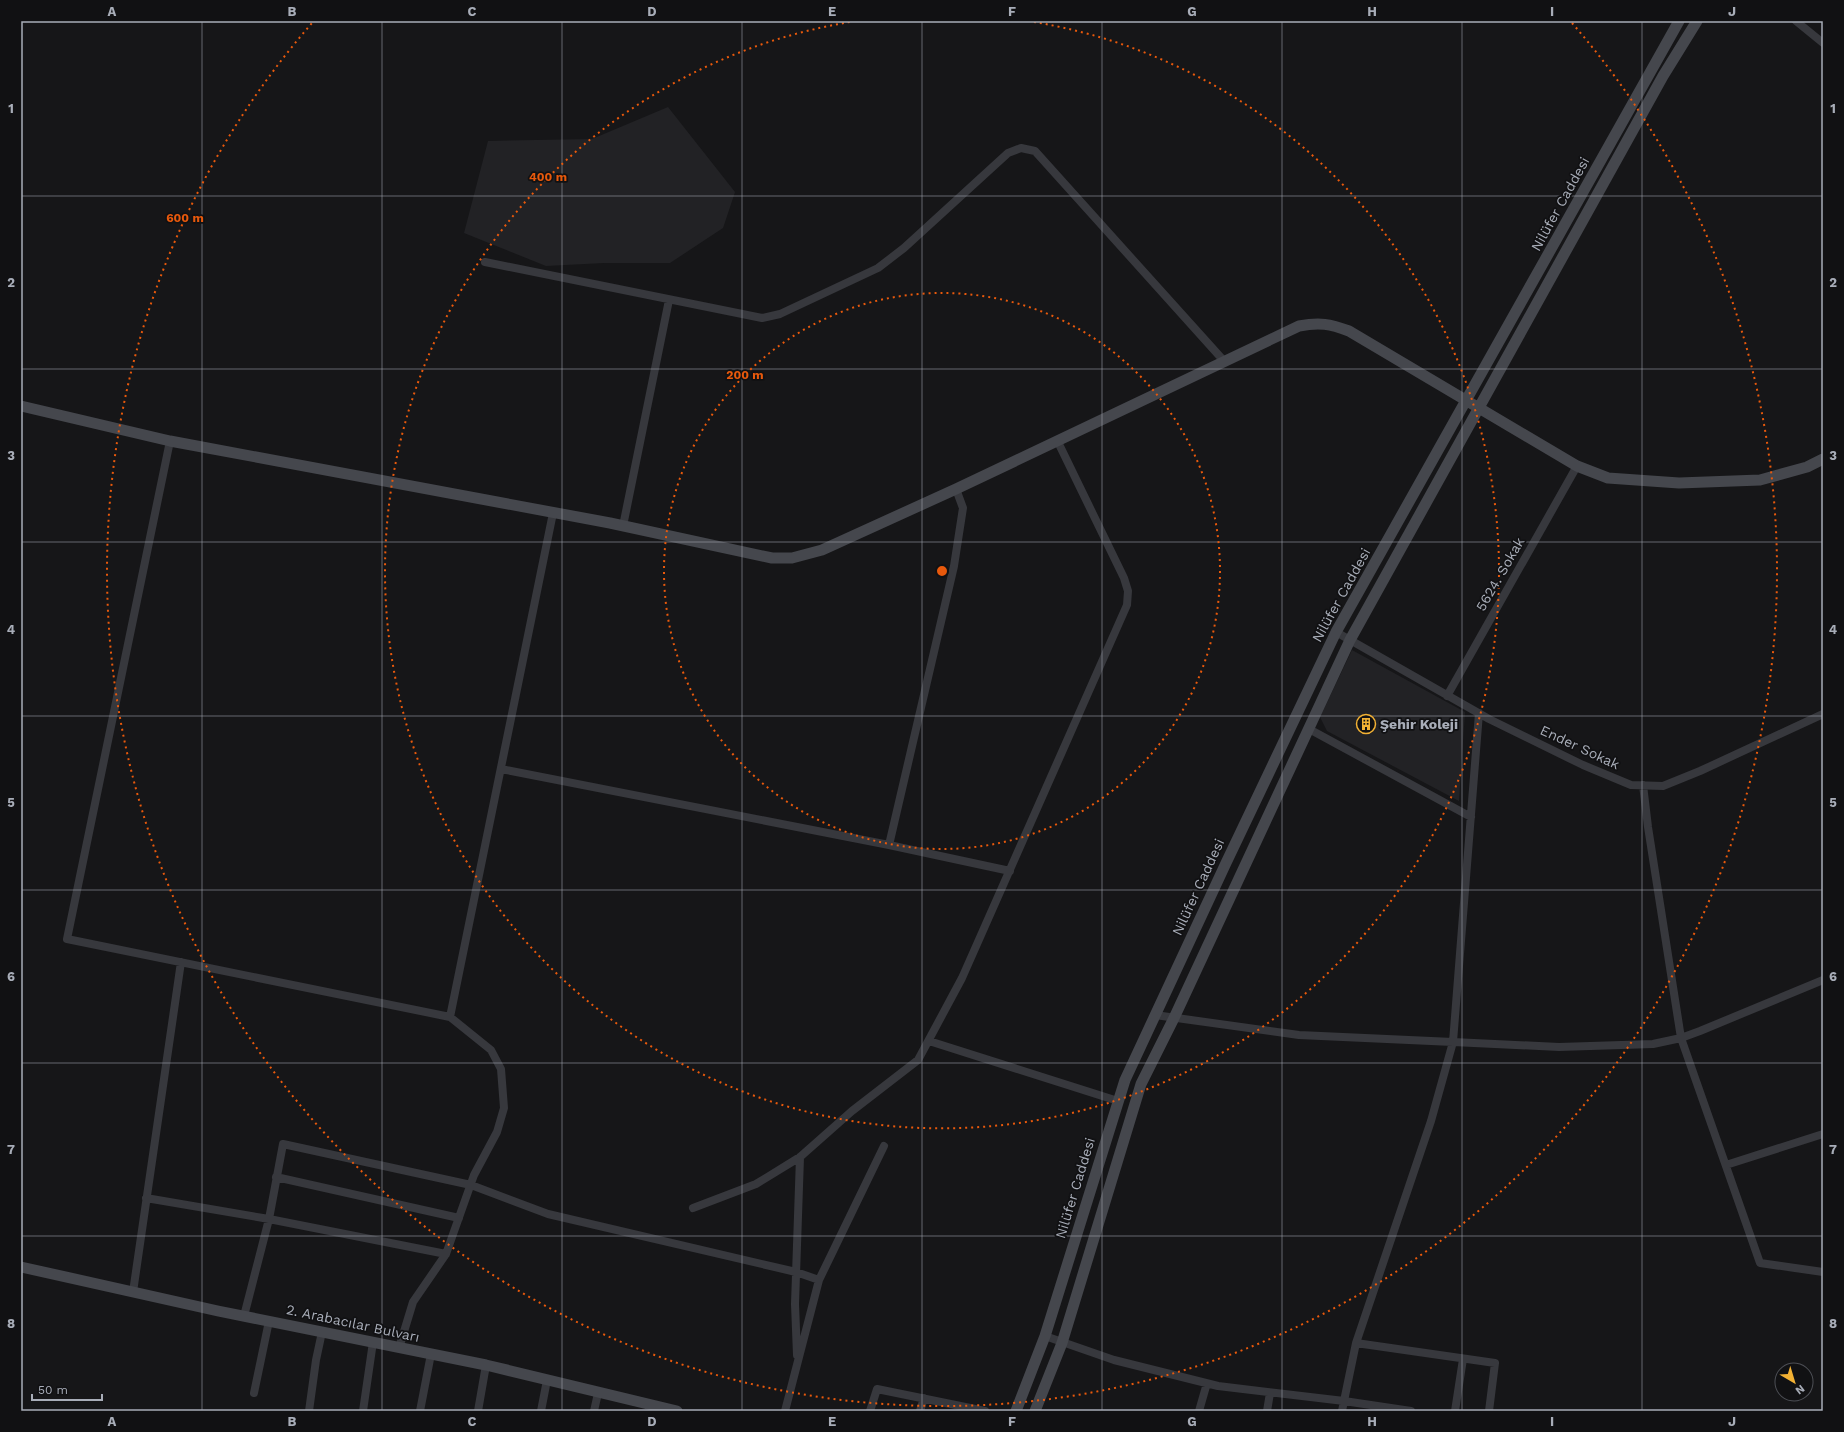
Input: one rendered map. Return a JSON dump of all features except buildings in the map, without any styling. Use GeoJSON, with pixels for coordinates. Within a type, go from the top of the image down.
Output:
{"type":"FeatureCollection","features":[{"type":"Feature","properties":{"kind":"street","name":"Nilüfer Caddesi"},"geometry":{"type":"LineString","coordinates":[[1016,1411],[1046,1336],[1125,1080],[1336,632],[1679,21]]}},
{"type":"Feature","properties":{"kind":"street"},"geometry":{"type":"LineString","coordinates":[[1035,1411],[1062,1343],[1139,1090],[1350,640],[1663,76],[1697,21]]}},
{"type":"Feature","properties":{"kind":"street"},"geometry":{"type":"LineString","coordinates":[[1796,21],[1823,43]]}},
{"type":"Feature","properties":{"kind":"street"},"geometry":{"type":"LineString","coordinates":[[485,262],[762,318],[780,314],[878,268],[904,248],[1008,152],[1021,148],[1035,151],[1224,361]]}},
{"type":"Feature","properties":{"kind":"street"},"geometry":{"type":"LineString","coordinates":[[623,526],[669,300]]}},
{"type":"Feature","properties":{"kind":"street"},"geometry":{"type":"LineString","coordinates":[[21,406],[170,441],[623,526],[772,558],[792,558],[822,550],[956,489],[1299,326],[1316,322],[1332,325],[1349,331],[1577,466],[1608,478],[1679,483],[1760,480],[1807,467],[1823,460]]}},
{"type":"Feature","properties":{"kind":"street"},"geometry":{"type":"LineString","coordinates":[[693,1208],[756,1184],[800,1157],[852,1111],[918,1060],[962,978],[1127,605],[1128,591],[1124,578],[1057,440]]}},
{"type":"Feature","properties":{"kind":"street"},"geometry":{"type":"LineString","coordinates":[[170,441],[67,939],[450,1017],[491,1050],[501,1069],[504,1108],[497,1132],[471,1185],[446,1254],[413,1302],[399,1348]]}},
{"type":"Feature","properties":{"kind":"street","name":"5624. Sokak"},"geometry":{"type":"LineString","coordinates":[[1447,696],[1577,466]]}},
{"type":"Feature","properties":{"kind":"street"},"geometry":{"type":"LineString","coordinates":[[889,845],[954,566],[963,508],[956,489]]}},
{"type":"Feature","properties":{"kind":"street"},"geometry":{"type":"LineString","coordinates":[[450,1017],[553,513]]}},
{"type":"Feature","properties":{"kind":"street","name":"Ender Sokak"},"geometry":{"type":"LineString","coordinates":[[1336,632],[1447,696],[1583,765],[1631,785],[1663,786],[1700,772],[1823,714]]}},
{"type":"Feature","properties":{"kind":"street"},"geometry":{"type":"LineString","coordinates":[[1342,1411],[1356,1343],[1431,1121],[1454,1042],[1480,713]]}},
{"type":"Feature","properties":{"kind":"street"},"geometry":{"type":"LineString","coordinates":[[1308,729],[1471,817]]}},
{"type":"Feature","properties":{"kind":"street"},"geometry":{"type":"LineString","coordinates":[[501,769],[889,845],[1010,871]]}},
{"type":"Feature","properties":{"kind":"street"},"geometry":{"type":"LineString","coordinates":[[1643,785],[1681,1038],[1760,1263],[1823,1272]]}},
{"type":"Feature","properties":{"kind":"street"},"geometry":{"type":"LineString","coordinates":[[133,1292],[182,962]]}},
{"type":"Feature","properties":{"kind":"street"},"geometry":{"type":"LineString","coordinates":[[1155,1015],[1299,1035],[1559,1047],[1653,1044],[1681,1038],[1823,980]]}},
{"type":"Feature","properties":{"kind":"street"},"geometry":{"type":"LineString","coordinates":[[929,1041],[1118,1101]]}},
{"type":"Feature","properties":{"kind":"street"},"geometry":{"type":"LineString","coordinates":[[1726,1165],[1823,1134]]}},
{"type":"Feature","properties":{"kind":"street"},"geometry":{"type":"LineString","coordinates":[[244,1316],[269,1219],[283,1144],[471,1185],[548,1214],[796,1272],[819,1280]]}},
{"type":"Feature","properties":{"kind":"street"},"geometry":{"type":"LineString","coordinates":[[785,1411],[819,1280],[884,1146]]}},
{"type":"Feature","properties":{"kind":"street"},"geometry":{"type":"LineString","coordinates":[[797,1364],[795,1304],[800,1157]]}},
{"type":"Feature","properties":{"kind":"street"},"geometry":{"type":"LineString","coordinates":[[276,1177],[459,1218]]}},
{"type":"Feature","properties":{"kind":"street"},"geometry":{"type":"LineString","coordinates":[[146,1198],[269,1219],[446,1254]]}},
{"type":"Feature","properties":{"kind":"street","name":"2. Arabacılar Bulvarı"},"geometry":{"type":"LineString","coordinates":[[21,1267],[244,1316],[486,1365],[678,1411]]}},
{"type":"Feature","properties":{"kind":"street"},"geometry":{"type":"LineString","coordinates":[[254,1393],[269,1321]]}},
{"type":"Feature","properties":{"kind":"street"},"geometry":{"type":"LineString","coordinates":[[309,1411],[316,1360],[322,1332]]}},
{"type":"Feature","properties":{"kind":"street"},"geometry":{"type":"LineString","coordinates":[[1046,1336],[1062,1343],[1114,1360],[1207,1383],[1270,1394],[1344,1401],[1411,1411]]}},
{"type":"Feature","properties":{"kind":"street"},"geometry":{"type":"LineString","coordinates":[[363,1411],[374,1342]]}},
{"type":"Feature","properties":{"kind":"street"},"geometry":{"type":"LineString","coordinates":[[1356,1343],[1495,1363],[1489,1411]]}},
{"type":"Feature","properties":{"kind":"street"},"geometry":{"type":"LineString","coordinates":[[420,1411],[431,1354]]}},
{"type":"Feature","properties":{"kind":"street"},"geometry":{"type":"LineString","coordinates":[[1455,1411],[1463,1359]]}},
{"type":"Feature","properties":{"kind":"street"},"geometry":{"type":"LineString","coordinates":[[478,1411],[486,1365]]}},
{"type":"Feature","properties":{"kind":"street"},"geometry":{"type":"LineString","coordinates":[[541,1411],[547,1380]]}},
{"type":"Feature","properties":{"kind":"street"},"geometry":{"type":"LineString","coordinates":[[1199,1411],[1207,1383]]}},
{"type":"Feature","properties":{"kind":"street"},"geometry":{"type":"LineString","coordinates":[[870,1411],[877,1389],[985,1411]]}},
{"type":"Feature","properties":{"kind":"street"},"geometry":{"type":"LineString","coordinates":[[594,1411],[598,1393]]}},
{"type":"Feature","properties":{"kind":"street"},"geometry":{"type":"LineString","coordinates":[[1267,1411],[1270,1394]]}},
{"type":"Feature","properties":{"kind":"street"},"geometry":{"type":"LineString","coordinates":[[920,1411],[924,1398]]}},
{"type":"Feature","properties":{"kind":"shaded area"},"geometry":{"type":"Polygon","coordinates":[[[668,107],[735,192],[723,228],[670,263],[604,263],[546,266],[464,233],[488,141],[592,139],[668,107]]]}},
{"type":"Feature","properties":{"kind":"shaded area"},"geometry":{"type":"Polygon","coordinates":[[[1352,650],[1465,712],[1459,801],[1327,731],[1320,717],[1352,650]]]}},
{"type":"Feature","properties":{"kind":"place","name":"Şehir Koleji"},"geometry":{"type":"Point","coordinates":[1366,724]}}]}
